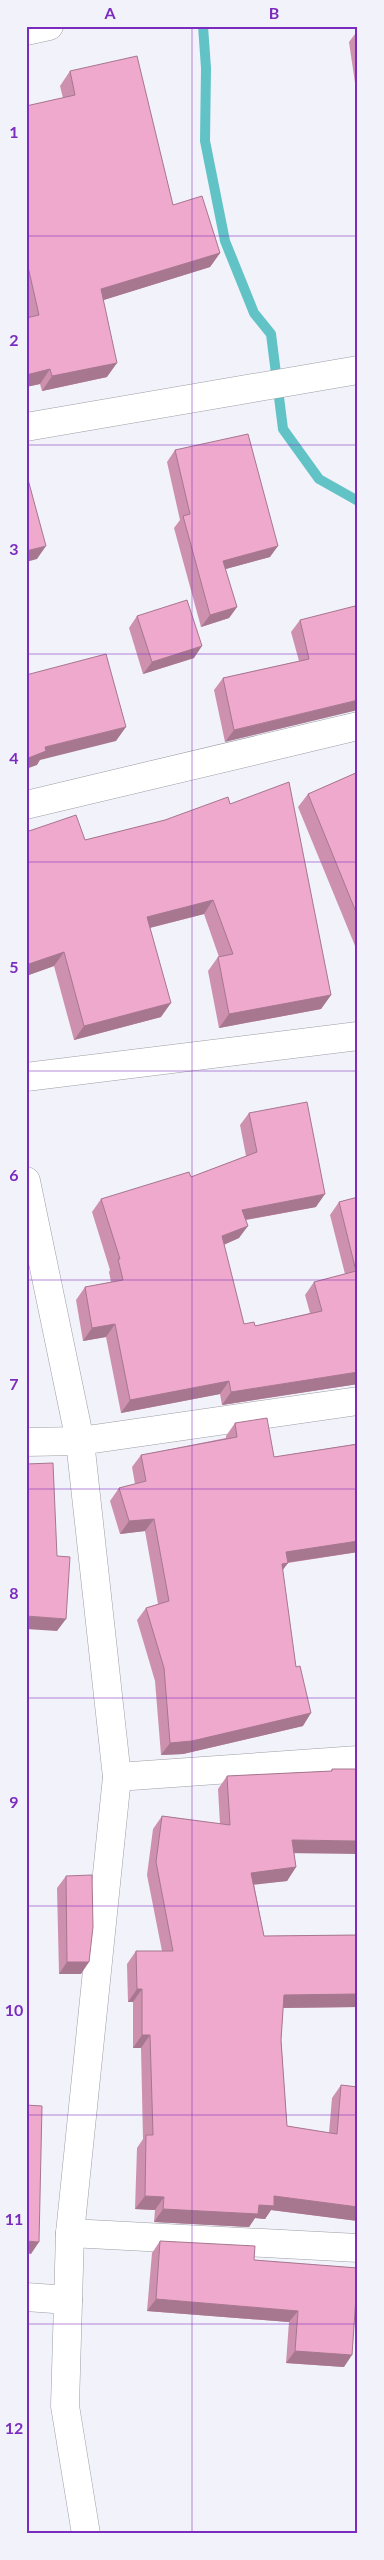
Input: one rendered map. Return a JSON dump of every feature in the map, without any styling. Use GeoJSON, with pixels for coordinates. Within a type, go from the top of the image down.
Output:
{"type":"FeatureCollection","features":[{"type":"Feature","properties":{"kind":"street"},"geometry":{"type":"LineString","coordinates":[[26,30],[50,26]]}},
{"type":"Feature","properties":{"kind":"street"},"geometry":{"type":"LineString","coordinates":[[26,427],[358,370]]}},
{"type":"Feature","properties":{"kind":"street"},"geometry":{"type":"LineString","coordinates":[[26,805],[358,726]]}},
{"type":"Feature","properties":{"kind":"street"},"geometry":{"type":"LineString","coordinates":[[26,1077],[358,1036]]}},
{"type":"Feature","properties":{"kind":"street"},"geometry":{"type":"LineString","coordinates":[[26,1181],[80,1441],[117,1777],[70,2233],[64,2406],[86,2534]]}},
{"type":"Feature","properties":{"kind":"street"},"geometry":{"type":"LineString","coordinates":[[26,1442],[80,1441],[358,1401]]}},
{"type":"Feature","properties":{"kind":"street"},"geometry":{"type":"LineString","coordinates":[[117,1777],[358,1760]]}},
{"type":"Feature","properties":{"kind":"street"},"geometry":{"type":"LineString","coordinates":[[70,2233],[358,2248]]}},
{"type":"Feature","properties":{"kind":"street"},"geometry":{"type":"LineString","coordinates":[[26,2297],[68,2300]]}},
{"type":"Feature","properties":{"kind":"building"},"geometry":{"type":"Polygon","coordinates":[[[137,56],[173,205],[202,196],[220,253],[101,289],[117,363],[52,376],[50,369],[26,375],[26,318],[39,315],[26,258],[26,106],[75,95],[70,71],[137,56]]]}},
{"type":"Feature","properties":{"kind":"building"},"geometry":{"type":"Polygon","coordinates":[[[248,434],[278,546],[223,561],[237,607],[210,615],[183,516],[190,514],[175,450],[248,434]]]}},
{"type":"Feature","properties":{"kind":"building"},"geometry":{"type":"Polygon","coordinates":[[[26,472],[46,546],[26,551],[26,472]]]}},
{"type":"Feature","properties":{"kind":"building"},"geometry":{"type":"Polygon","coordinates":[[[187,600],[202,646],[152,662],[137,616],[187,600]]]}},
{"type":"Feature","properties":{"kind":"building"},"geometry":{"type":"Polygon","coordinates":[[[355,606],[358,617],[358,700],[234,730],[223,678],[309,659],[300,620],[355,606]]]}},
{"type":"Feature","properties":{"kind":"building"},"geometry":{"type":"Polygon","coordinates":[[[106,654],[126,727],[45,747],[46,751],[26,759],[26,675],[106,654]]]}},
{"type":"Feature","properties":{"kind":"building"},"geometry":{"type":"Polygon","coordinates":[[[358,772],[358,917],[308,794],[358,772]]]}},
{"type":"Feature","properties":{"kind":"building"},"geometry":{"type":"Polygon","coordinates":[[[289,782],[331,995],[229,1014],[218,957],[233,954],[213,900],[147,917],[171,1003],[84,1026],[64,952],[26,965],[26,822],[29,831],[76,815],[85,840],[165,820],[228,797],[230,804],[289,782]]]}},
{"type":"Feature","properties":{"kind":"building"},"geometry":{"type":"Polygon","coordinates":[[[307,1102],[325,1194],[242,1210],[248,1226],[222,1236],[244,1324],[254,1322],[255,1326],[322,1311],[314,1282],[356,1271],[339,1202],[358,1197],[358,1372],[231,1392],[229,1381],[130,1400],[115,1324],[92,1328],[85,1287],[123,1280],[118,1259],[120,1259],[101,1199],[189,1172],[191,1177],[257,1152],[249,1113],[307,1102]]]}},
{"type":"Feature","properties":{"kind":"building"},"geometry":{"type":"Polygon","coordinates":[[[267,1418],[274,1457],[358,1444],[358,1541],[286,1552],[288,1563],[282,1564],[296,1667],[300,1666],[311,1713],[192,1741],[170,1743],[164,1668],[146,1608],[169,1601],[154,1519],[129,1521],[119,1488],[146,1481],[141,1455],[237,1437],[235,1423],[267,1418]]]}},
{"type":"Feature","properties":{"kind":"building"},"geometry":{"type":"Polygon","coordinates":[[[53,1463],[57,1556],[70,1557],[66,1619],[26,1616],[26,1464],[53,1463]]]}},
{"type":"Feature","properties":{"kind":"building"},"geometry":{"type":"Polygon","coordinates":[[[332,1769],[358,1769],[358,1841],[292,1840],[296,1867],[251,1873],[264,1936],[358,1935],[358,1994],[284,1995],[281,2040],[287,2126],[337,2134],[341,2085],[358,2087],[358,2207],[274,2196],[274,2206],[259,2205],[258,2214],[163,2209],[164,2197],[145,2196],[146,2135],[153,2135],[150,2035],[142,2035],[142,1989],[137,1989],[136,1951],[173,1951],[156,1862],[162,1816],[230,1825],[227,1776],[332,1771],[332,1769]]]}},
{"type":"Feature","properties":{"kind":"building"},"geometry":{"type":"Polygon","coordinates":[[[92,1875],[93,1927],[89,1962],[67,1962],[66,1876],[92,1875]]]}},
{"type":"Feature","properties":{"kind":"building"},"geometry":{"type":"Polygon","coordinates":[[[26,2105],[42,2106],[39,2242],[26,2241],[26,2105]]]}},
{"type":"Feature","properties":{"kind":"building"},"geometry":{"type":"Polygon","coordinates":[[[160,2241],[255,2246],[254,2260],[358,2268],[352,2355],[295,2351],[298,2311],[156,2299],[160,2241]]]}},
{"type":"Feature","properties":{"kind":"waterway"},"geometry":{"type":"LineString","coordinates":[[203,26],[206,68],[205,141],[225,241],[254,313],[271,334],[283,429],[319,479],[358,501]]}}]}
